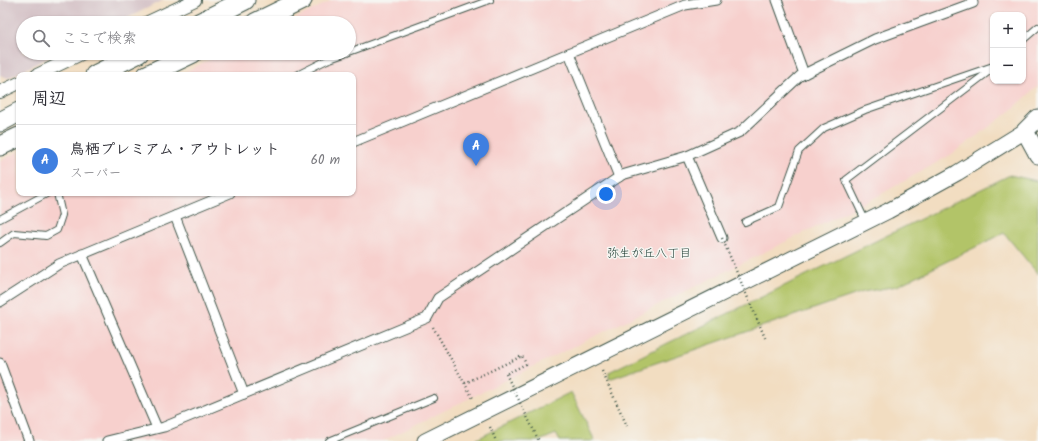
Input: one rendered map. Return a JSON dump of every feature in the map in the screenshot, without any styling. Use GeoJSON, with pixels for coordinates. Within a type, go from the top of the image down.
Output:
{"type":"FeatureCollection","features":[{"type":"Feature","properties":{"kind":"main road"},"geometry":{"type":"LineString","coordinates":[[213,16],[245,0]]}},
{"type":"Feature","properties":{"kind":"main road"},"geometry":{"type":"LineString","coordinates":[[269,16],[302,0]]}},
{"type":"Feature","properties":{"kind":"main road"},"geometry":{"type":"LineString","coordinates":[[101,72],[125,60]]}},
{"type":"Feature","properties":{"kind":"main road"},"geometry":{"type":"LineString","coordinates":[[153,72],[178,60]]}},
{"type":"Feature","properties":{"kind":"main road"},"geometry":{"type":"LineString","coordinates":[[0,122],[16,114]]}},
{"type":"Feature","properties":{"kind":"main road"},"geometry":{"type":"LineString","coordinates":[[1038,118],[1024,130],[1038,155]]}},
{"type":"Feature","properties":{"kind":"main road"},"geometry":{"type":"LineString","coordinates":[[0,146],[16,138]]}},
{"type":"Feature","properties":{"kind":"street"},"geometry":{"type":"LineString","coordinates":[[161,16],[195,0]]}},
{"type":"Feature","properties":{"kind":"street"},"geometry":{"type":"LineString","coordinates":[[356,141],[685,5],[716,0]]}},
{"type":"Feature","properties":{"kind":"street"},"geometry":{"type":"LineString","coordinates":[[777,0],[804,74]]}},
{"type":"Feature","properties":{"kind":"street"},"geometry":{"type":"LineString","coordinates":[[107,441],[157,428],[244,394],[427,318],[438,298],[622,175],[687,156],[740,132],[800,76],[875,39],[973,3],[972,0]]}},
{"type":"Feature","properties":{"kind":"street"},"geometry":{"type":"LineString","coordinates":[[569,53],[619,177]]}},
{"type":"Feature","properties":{"kind":"street"},"geometry":{"type":"LineString","coordinates":[[43,72],[68,60]]}},
{"type":"Feature","properties":{"kind":"street"},"geometry":{"type":"LineString","coordinates":[[0,92],[16,84]]}},
{"type":"Feature","properties":{"kind":"street"},"geometry":{"type":"LineString","coordinates":[[425,441],[866,222],[957,173],[1024,130]]}},
{"type":"Feature","properties":{"kind":"street"},"geometry":{"type":"LineString","coordinates":[[687,156],[722,238]]}},
{"type":"Feature","properties":{"kind":"street"},"geometry":{"type":"LineString","coordinates":[[0,302],[59,264],[223,196]]}},
{"type":"Feature","properties":{"kind":"street"},"geometry":{"type":"LineString","coordinates":[[175,216],[244,394]]}},
{"type":"Feature","properties":{"kind":"street"},"geometry":{"type":"LineString","coordinates":[[82,254],[157,428]]}},
{"type":"Feature","properties":{"kind":"street"},"geometry":{"type":"LineString","coordinates":[[0,363],[30,441]]}},
{"type":"Feature","properties":{"kind":"lane"},"geometry":{"type":"LineString","coordinates":[[356,50],[490,0]]}},
{"type":"Feature","properties":{"kind":"lane"},"geometry":{"type":"LineString","coordinates":[[1026,37],[1038,26]]}},
{"type":"Feature","properties":{"kind":"lane"},"geometry":{"type":"LineString","coordinates":[[302,72],[327,60]]}},
{"type":"Feature","properties":{"kind":"lane"},"geometry":{"type":"LineString","coordinates":[[745,222],[779,207],[799,151],[824,128],[865,110],[990,68]]}},
{"type":"Feature","properties":{"kind":"lane"},"geometry":{"type":"LineString","coordinates":[[866,222],[846,180],[990,69]]}},
{"type":"Feature","properties":{"kind":"lane"},"geometry":{"type":"LineString","coordinates":[[0,219],[42,196]]}},
{"type":"Feature","properties":{"kind":"lane"},"geometry":{"type":"LineString","coordinates":[[0,243],[14,233],[46,236],[57,230],[62,215],[58,196]]}},
{"type":"Feature","properties":{"kind":"lane"},"geometry":{"type":"LineString","coordinates":[[329,441],[434,398]]}},
{"type":"Feature","properties":{"kind":"path"},"geometry":{"type":"LineString","coordinates":[[722,238],[766,340]]}},
{"type":"Feature","properties":{"kind":"path"},"geometry":{"type":"LineString","coordinates":[[427,318],[474,400]]}},
{"type":"Feature","properties":{"kind":"path"},"geometry":{"type":"LineString","coordinates":[[465,383],[522,356],[526,364],[506,374],[539,441]]}},
{"type":"Feature","properties":{"kind":"path"},"geometry":{"type":"LineString","coordinates":[[602,372],[627,426]]}},
{"type":"Feature","properties":{"kind":"path"},"geometry":{"type":"LineString","coordinates":[[490,427],[496,441]]}},
{"type":"Feature","properties":{"kind":"shaded area"},"geometry":{"type":"Polygon","coordinates":[[[0,0],[164,0],[131,16],[16,16],[16,60],[43,60],[20,72],[16,72],[16,74],[8,78],[0,75],[0,0]]]}},
{"type":"Feature","properties":{"kind":"shaded area"},"geometry":{"type":"Polygon","coordinates":[[[333,0],[1038,0],[1038,86],[1012,110],[952,154],[876,197],[383,441],[0,441],[0,161],[16,153],[16,196],[356,196],[356,72],[184,72],[209,60],[356,60],[356,16],[300,16],[333,0]]]}},
{"type":"Feature","properties":{"kind":"green space"},"geometry":{"type":"Polygon","coordinates":[[[1010,175],[1037,181],[1038,184],[1038,274],[1004,233],[897,286],[863,292],[609,379],[609,372],[1010,175]]]}},
{"type":"Feature","properties":{"kind":"green space"},"geometry":{"type":"Polygon","coordinates":[[[571,392],[595,441],[560,441],[556,434],[539,441],[473,441],[571,392]]]}},
{"type":"Feature","properties":{"kind":"place","name":"鳥栖プレミアム・アウトレット"},"geometry":{"type":"Point","coordinates":[476,166]}},
{"type":"Feature","properties":{"kind":"district","name":"弥生が丘八丁目"},"geometry":{"type":"Point","coordinates":[649,253]}}]}
